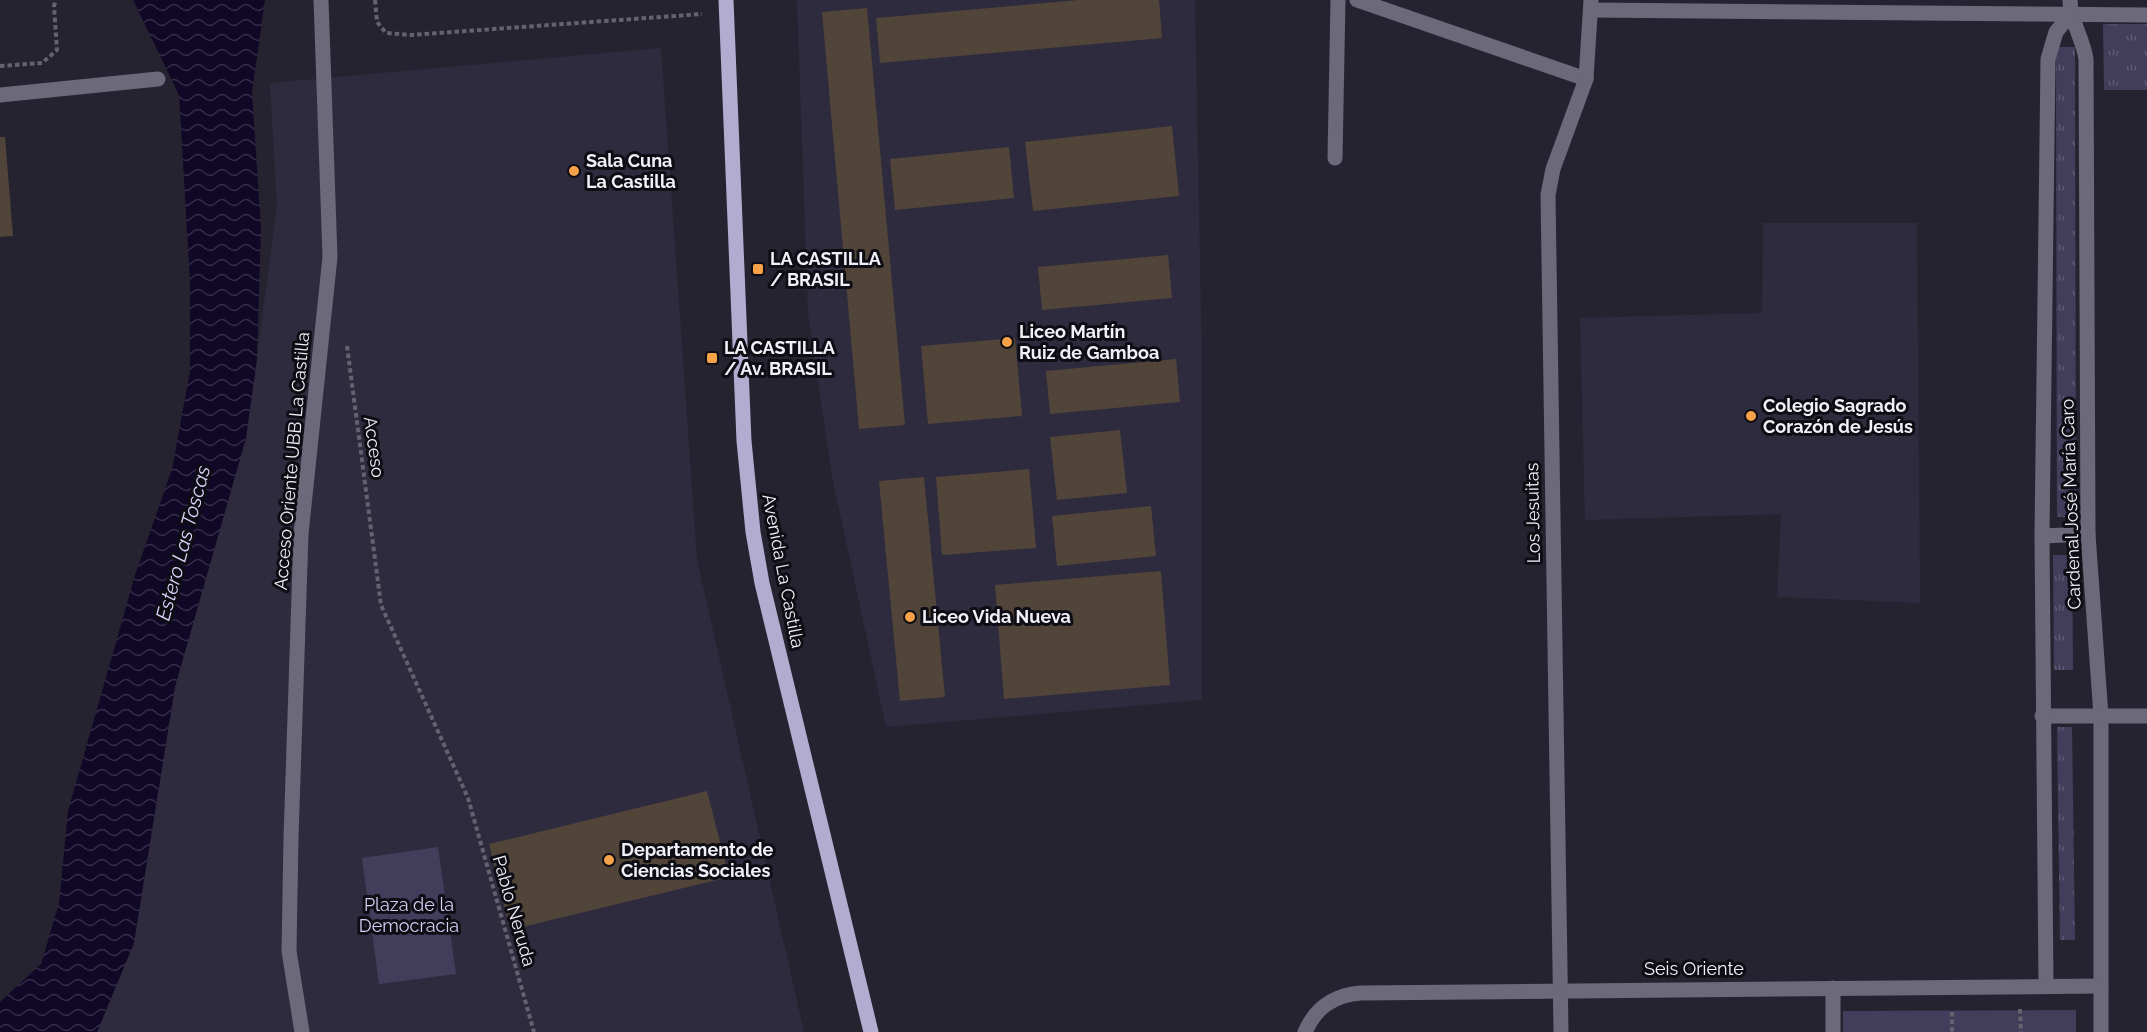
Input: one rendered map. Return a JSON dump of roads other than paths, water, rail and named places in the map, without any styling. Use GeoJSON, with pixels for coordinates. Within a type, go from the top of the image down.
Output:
{"type":"FeatureCollection","features":[{"type":"Feature","properties":{"kind":"main road","name":"Avenida La Castilla"},"geometry":{"type":"LineString","coordinates":[[726,6],[744,441],[753,532],[762,583],[871,1032]]}},
{"type":"Feature","properties":{"kind":"street","name":"Acceso Oriente UBB La Castilla"},"geometry":{"type":"LineString","coordinates":[[302,1032],[289,951],[301,534],[330,257],[321,0]]}},
{"type":"Feature","properties":{"kind":"street"},"geometry":{"type":"LineString","coordinates":[[1335,158],[1338,0]]}},
{"type":"Feature","properties":{"kind":"street"},"geometry":{"type":"LineString","coordinates":[[1357,0],[1586,79]]}},
{"type":"Feature","properties":{"kind":"street"},"geometry":{"type":"LineString","coordinates":[[1591,5],[2070,8],[2147,15]]}},
{"type":"Feature","properties":{"kind":"street","name":"Los Jesuitas"},"geometry":{"type":"LineString","coordinates":[[1561,1032],[1548,195],[1553,169],[1586,79],[1591,5]]}},
{"type":"Feature","properties":{"kind":"street","name":"Cardenal José María Caro"},"geometry":{"type":"LineString","coordinates":[[2070,8],[2081,34],[2086,59],[2088,534],[2101,716],[2101,1032]]}},
{"type":"Feature","properties":{"kind":"street","name":"Cardenal José María Caro"},"geometry":{"type":"LineString","coordinates":[[2046,986],[2042,536],[2048,59],[2056,32],[2070,8]]}},
{"type":"Feature","properties":{"kind":"street"},"geometry":{"type":"LineString","coordinates":[[0,95],[158,79]]}},
{"type":"Feature","properties":{"kind":"street"},"geometry":{"type":"LineString","coordinates":[[2042,536],[2088,534]]}},
{"type":"Feature","properties":{"kind":"street"},"geometry":{"type":"LineString","coordinates":[[2042,716],[2147,716]]}},
{"type":"Feature","properties":{"kind":"street","name":"Seis Oriente"},"geometry":{"type":"LineString","coordinates":[[1305,1032],[1311,1018],[1320,1008],[1332,999],[1346,994],[2101,986]]}},
{"type":"Feature","properties":{"kind":"street"},"geometry":{"type":"LineString","coordinates":[[1833,988],[1833,1032]]}},
{"type":"Feature","properties":{"kind":"water","name":"Estero Las Toscas"},"geometry":{"type":"Polygon","coordinates":[[[133,0],[265,0],[252,92],[261,228],[257,359],[246,438],[175,687],[134,943],[97,1032],[0,1032],[0,1002],[41,964],[59,903],[68,811],[135,575],[172,469],[190,371],[190,282],[179,95],[133,0]]]}},
{"type":"Feature","properties":{"kind":"place","name":"Sala Cuna La Castilla"},"geometry":{"type":"Point","coordinates":[574,171]}},
{"type":"Feature","properties":{"kind":"place","name":"LA CASTILLA / BRASIL"},"geometry":{"type":"Point","coordinates":[758,269]}},
{"type":"Feature","properties":{"kind":"place","name":"Liceo Martín Ruiz de Gamboa"},"geometry":{"type":"Point","coordinates":[1007,342]}},
{"type":"Feature","properties":{"kind":"place","name":"LA CASTILLA / Av. BRASIL"},"geometry":{"type":"Point","coordinates":[712,358]}},
{"type":"Feature","properties":{"kind":"place","name":"Colegio Sagrado Corazón de Jesús"},"geometry":{"type":"Point","coordinates":[1751,416]}},
{"type":"Feature","properties":{"kind":"place","name":"Liceo Vida Nueva"},"geometry":{"type":"Point","coordinates":[910,617]}},
{"type":"Feature","properties":{"kind":"place","name":"Departamento de Ciencias Sociales"},"geometry":{"type":"Point","coordinates":[609,860]}},
{"type":"Feature","properties":{"kind":"park label","name":"Plaza de la Democracia"},"geometry":{"type":"Point","coordinates":[409,915]}}]}
